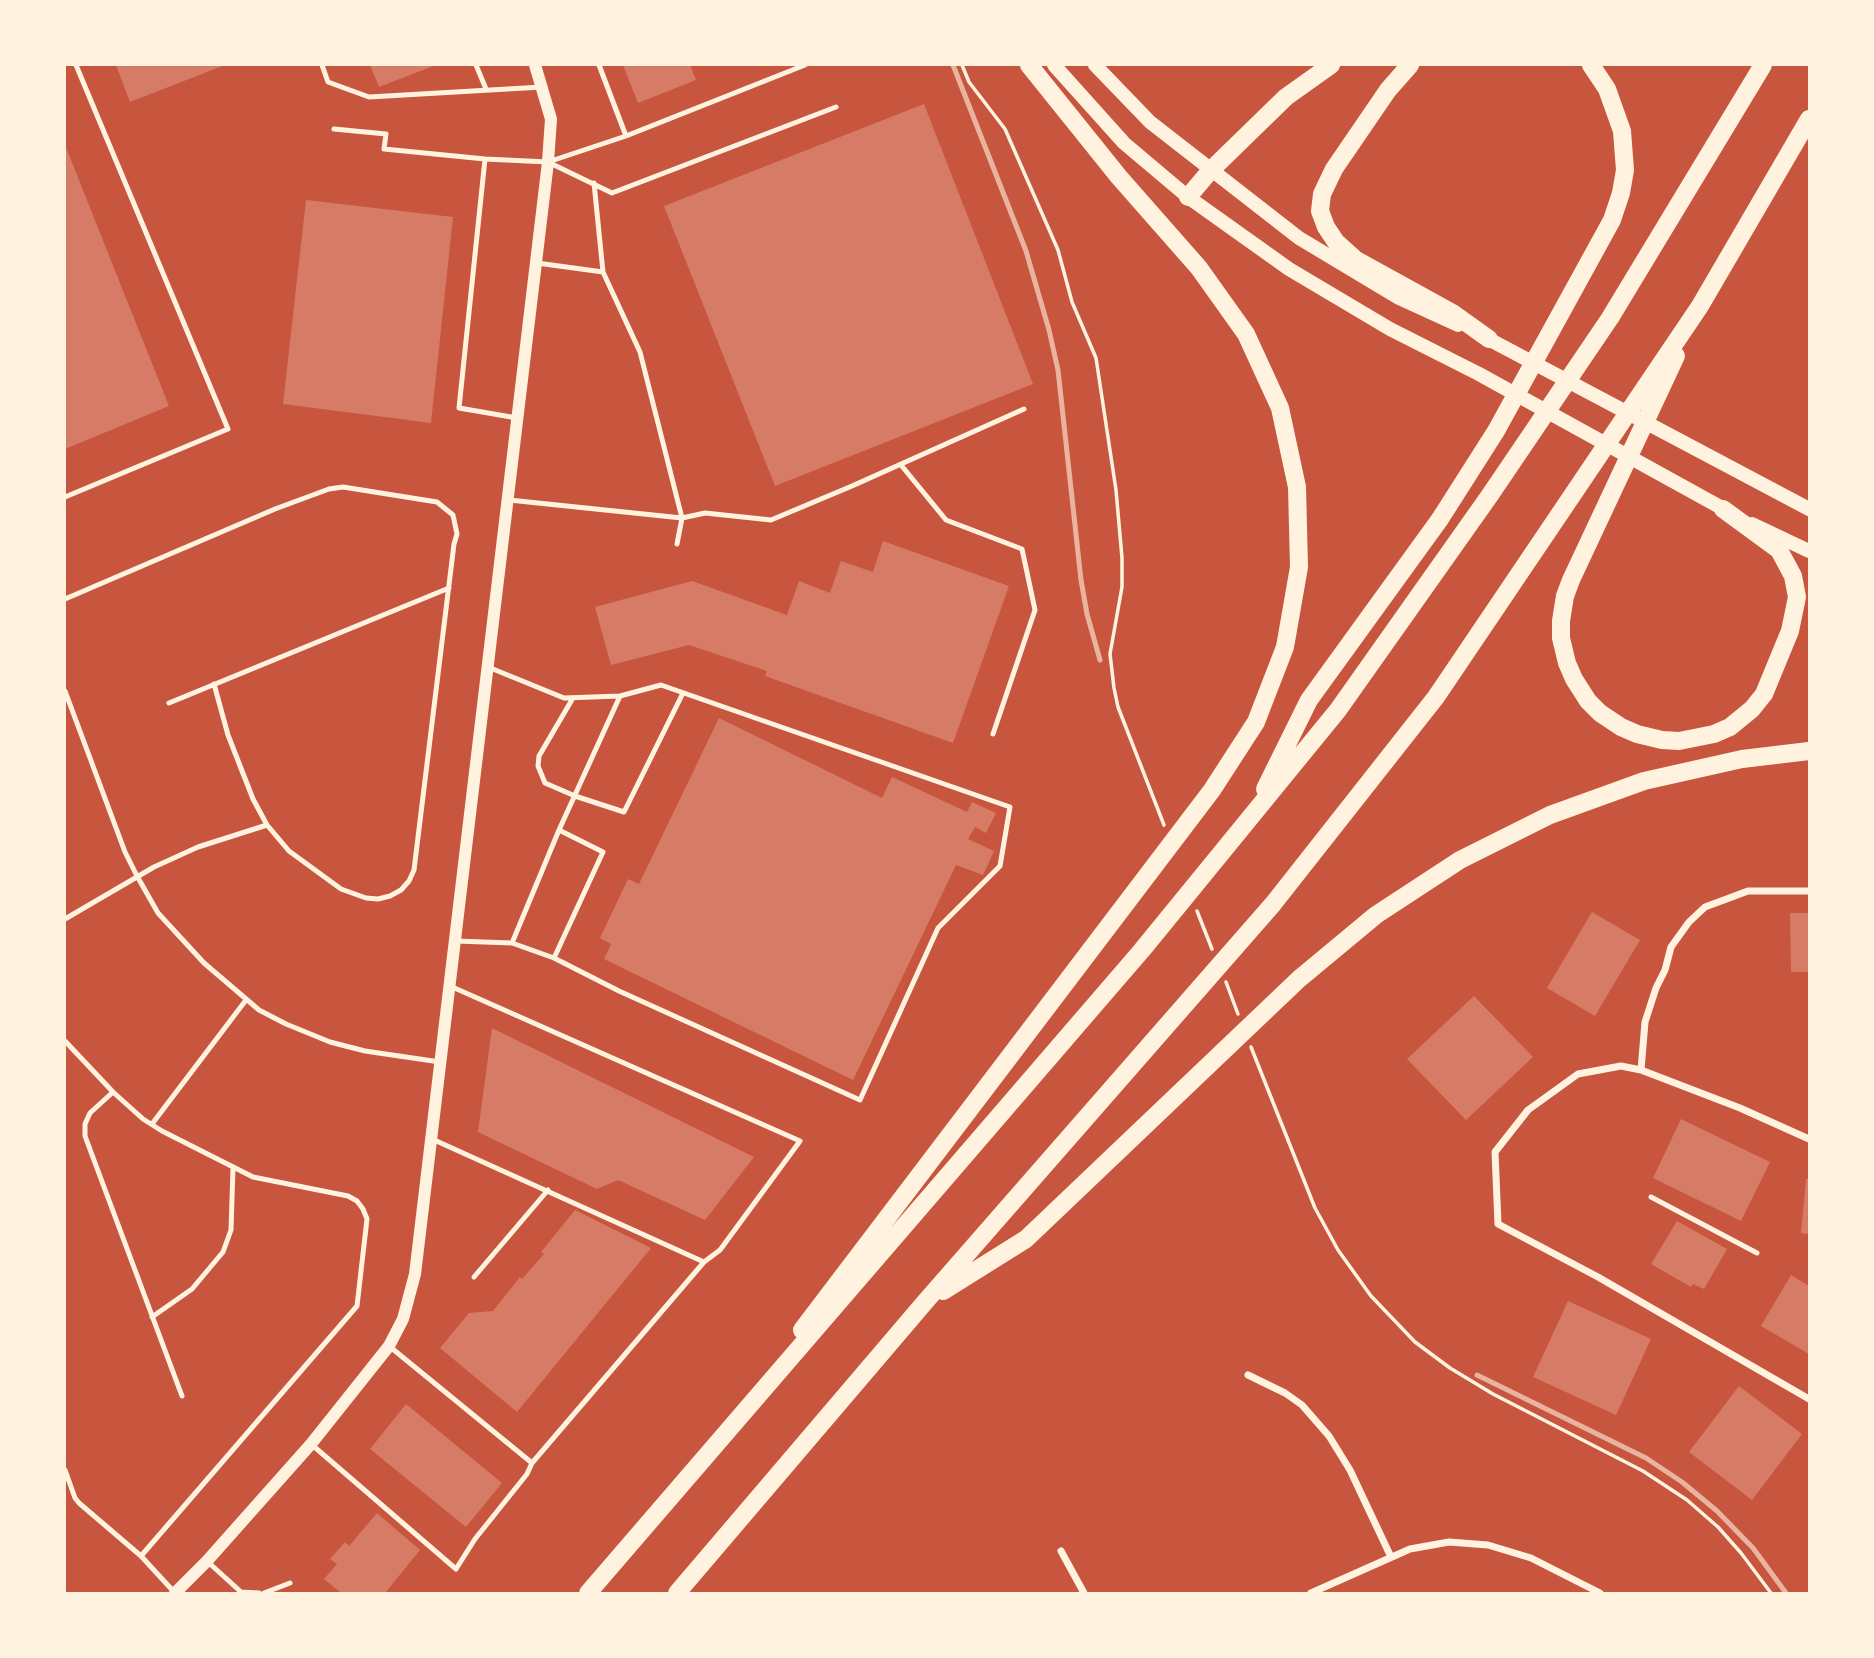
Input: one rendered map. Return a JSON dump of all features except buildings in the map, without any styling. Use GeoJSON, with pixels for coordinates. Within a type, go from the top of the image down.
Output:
{"type":"FeatureCollection","features":[{"type":"Feature","properties":{"kind":"highway"},"geometry":{"type":"LineString","coordinates":[[690,1477],[1212,790],[1256,722],[1285,647],[1299,567],[1298,500],[1280,408],[1246,334],[1199,268],[1119,177],[1029,65]]}},
{"type":"Feature","properties":{"kind":"highway"},"geometry":{"type":"LineString","coordinates":[[1188,197],[1210,171],[1286,97],[1331,65]]}},
{"type":"Feature","properties":{"kind":"highway"},"geometry":{"type":"LineString","coordinates":[[1410,65],[1388,89],[1334,169],[1322,194],[1320,211],[1336,242],[1356,260],[1454,314],[1489,339]]}},
{"type":"Feature","properties":{"kind":"highway"},"geometry":{"type":"LineString","coordinates":[[1250,820],[1309,700],[1440,519],[1496,431],[1612,220],[1625,170],[1622,131],[1607,89],[1591,65]]}},
{"type":"Feature","properties":{"kind":"highway"},"geometry":{"type":"LineString","coordinates":[[589,1593],[1124,971],[1338,710],[1610,317],[1763,65]]}},
{"type":"Feature","properties":{"kind":"highway"},"geometry":{"type":"LineString","coordinates":[[677,1593],[925,1302],[1273,904],[1436,697],[1700,306],[1809,119]]}},
{"type":"Feature","properties":{"kind":"highway"},"geometry":{"type":"LineString","coordinates":[[1700,306],[1571,580],[1561,621],[1561,638],[1567,663],[1588,701],[1600,713],[1637,734],[1679,741],[1714,734],[1730,727],[1752,709],[1764,694],[1790,631],[1797,597],[1793,576],[1779,550],[1723,509]]}},
{"type":"Feature","properties":{"kind":"highway"},"geometry":{"type":"LineString","coordinates":[[925,1302],[1026,1239],[1299,979],[1376,915],[1460,860],[1550,815],[1644,782],[1742,759],[1809,751]]}},
{"type":"Feature","properties":{"kind":"main road"},"geometry":{"type":"LineString","coordinates":[[1054,65],[1124,143],[1188,197],[1289,270],[1390,330],[1479,374],[1723,509],[1809,551]]}},
{"type":"Feature","properties":{"kind":"main road"},"geometry":{"type":"LineString","coordinates":[[1095,65],[1150,122],[1299,238],[1399,298],[1489,339],[1809,509]]}},
{"type":"Feature","properties":{"kind":"street"},"geometry":{"type":"LineString","coordinates":[[175,1593],[311,1444],[389,1346],[403,1319],[415,1274],[548,162],[551,118],[544,87],[535,65]]}},
{"type":"Feature","properties":{"kind":"street"},"geometry":{"type":"LineString","coordinates":[[1641,1070],[1645,1022],[1656,988],[1665,970],[1671,947],[1689,922],[1705,907],[1748,891],[1809,891]]}},
{"type":"Feature","properties":{"kind":"street"},"geometry":{"type":"LineString","coordinates":[[1809,1139],[1740,1108],[1641,1070],[1621,1066],[1578,1074],[1528,1110],[1495,1152],[1499,1224],[1598,1277],[1809,1399]]}},
{"type":"Feature","properties":{"kind":"street"},"geometry":{"type":"LineString","coordinates":[[1248,1375],[1285,1393],[1302,1405],[1329,1436],[1350,1470],[1391,1556]]}},
{"type":"Feature","properties":{"kind":"street"},"geometry":{"type":"LineString","coordinates":[[1311,1593],[1391,1556],[1410,1549],[1449,1542],[1488,1545],[1531,1558],[1600,1593]]}},
{"type":"Feature","properties":{"kind":"street"},"geometry":{"type":"LineString","coordinates":[[1061,1550],[1084,1593]]}},
{"type":"Feature","properties":{"kind":"lane"},"geometry":{"type":"LineString","coordinates":[[65,497],[228,429],[76,65]]}},
{"type":"Feature","properties":{"kind":"lane"},"geometry":{"type":"LineString","coordinates":[[322,65],[328,82],[369,97],[544,87]]}},
{"type":"Feature","properties":{"kind":"lane"},"geometry":{"type":"LineString","coordinates":[[476,65],[486,89]]}},
{"type":"Feature","properties":{"kind":"lane"},"geometry":{"type":"LineString","coordinates":[[599,65],[625,136]]}},
{"type":"Feature","properties":{"kind":"lane"},"geometry":{"type":"LineString","coordinates":[[334,129],[386,134],[384,149],[548,162],[625,136],[802,65]]}},
{"type":"Feature","properties":{"kind":"lane"},"geometry":{"type":"LineString","coordinates":[[548,162],[612,193],[836,107]]}},
{"type":"Feature","properties":{"kind":"lane"},"geometry":{"type":"LineString","coordinates":[[485,159],[459,408],[517,418]]}},
{"type":"Feature","properties":{"kind":"lane"},"geometry":{"type":"LineString","coordinates":[[594,183],[603,272],[640,352],[682,519],[677,544]]}},
{"type":"Feature","properties":{"kind":"lane"},"geometry":{"type":"LineString","coordinates":[[536,263],[603,272]]}},
{"type":"Feature","properties":{"kind":"lane"},"geometry":{"type":"LineString","coordinates":[[509,499],[682,519],[705,513],[771,520],[1024,410]]}},
{"type":"Feature","properties":{"kind":"lane"},"geometry":{"type":"LineString","coordinates":[[901,465],[946,520],[1021,549],[1035,610],[993,734]]}},
{"type":"Feature","properties":{"kind":"lane"},"geometry":{"type":"LineString","coordinates":[[65,599],[275,509],[329,489],[343,487],[437,502],[453,515],[457,534],[414,870],[401,890],[378,899],[341,890],[289,851],[267,825],[241,772],[214,684]]}},
{"type":"Feature","properties":{"kind":"lane"},"geometry":{"type":"LineString","coordinates":[[169,703],[449,588]]}},
{"type":"Feature","properties":{"kind":"lane"},"geometry":{"type":"LineString","coordinates":[[456,941],[512,943],[554,958],[620,991],[860,1100],[938,928],[1000,866],[1010,807],[740,715],[661,685],[620,696],[564,698],[488,667]]}},
{"type":"Feature","properties":{"kind":"lane"},"geometry":{"type":"LineString","coordinates":[[65,691],[125,852],[137,876],[158,912],[204,963],[246,1000],[286,1024],[330,1042],[365,1051],[440,1062]]}},
{"type":"Feature","properties":{"kind":"lane"},"geometry":{"type":"LineString","coordinates":[[573,698],[538,756],[538,766],[545,783],[624,812],[683,693]]}},
{"type":"Feature","properties":{"kind":"lane"},"geometry":{"type":"LineString","coordinates":[[512,943],[559,830],[620,696]]}},
{"type":"Feature","properties":{"kind":"lane"},"geometry":{"type":"LineString","coordinates":[[65,919],[137,876],[198,847],[267,825]]}},
{"type":"Feature","properties":{"kind":"lane"},"geometry":{"type":"LineString","coordinates":[[554,958],[603,852],[559,830]]}},
{"type":"Feature","properties":{"kind":"lane"},"geometry":{"type":"LineString","coordinates":[[311,1444],[456,1569],[475,1539],[527,1474],[532,1462],[704,1262],[720,1250],[800,1140],[450,986]]}},
{"type":"Feature","properties":{"kind":"lane"},"geometry":{"type":"LineString","coordinates":[[152,1124],[246,1000]]}},
{"type":"Feature","properties":{"kind":"lane"},"geometry":{"type":"LineString","coordinates":[[65,1041],[113,1092],[152,1124],[253,1177],[348,1196],[357,1201],[367,1219],[357,1306],[141,1556]]}},
{"type":"Feature","properties":{"kind":"lane"},"geometry":{"type":"LineString","coordinates":[[113,1092],[90,1112],[85,1124],[85,1136],[182,1396]]}},
{"type":"Feature","properties":{"kind":"lane"},"geometry":{"type":"LineString","coordinates":[[431,1138],[704,1262]]}},
{"type":"Feature","properties":{"kind":"lane"},"geometry":{"type":"LineString","coordinates":[[152,1317],[191,1289],[223,1252],[231,1230],[233,1168]]}},
{"type":"Feature","properties":{"kind":"lane"},"geometry":{"type":"LineString","coordinates":[[474,1277],[548,1190]]}},
{"type":"Feature","properties":{"kind":"lane"},"geometry":{"type":"LineString","coordinates":[[1651,1197],[1757,1253]]}},
{"type":"Feature","properties":{"kind":"lane"},"geometry":{"type":"LineString","coordinates":[[389,1346],[532,1462]]}},
{"type":"Feature","properties":{"kind":"lane"},"geometry":{"type":"LineString","coordinates":[[65,1470],[79,1503],[141,1556],[175,1593]]}},
{"type":"Feature","properties":{"kind":"lane"},"geometry":{"type":"LineString","coordinates":[[207,1561],[240,1592],[262,1593],[289,1583]]}},
{"type":"Feature","properties":{"kind":"path"},"geometry":{"type":"LineString","coordinates":[[962,65],[970,82],[1005,129],[1058,250],[1072,302],[1099,367],[1116,490],[1122,558],[1122,587],[1110,654],[1111,665],[1118,707],[1163,825]]}},
{"type":"Feature","properties":{"kind":"path"},"geometry":{"type":"LineString","coordinates":[[1194,903],[1215,955]]}},
{"type":"Feature","properties":{"kind":"path"},"geometry":{"type":"LineString","coordinates":[[1225,981],[1240,1020]]}},
{"type":"Feature","properties":{"kind":"path"},"geometry":{"type":"LineString","coordinates":[[1251,1046],[1315,1208],[1338,1250],[1370,1296],[1415,1342],[1450,1368],[1493,1394],[1643,1471],[1687,1500],[1718,1527],[1770,1593]]}},
{"type":"Feature","properties":{"kind":"railway"},"geometry":{"type":"LineString","coordinates":[[953,65],[1026,251],[1049,330],[1058,370],[1081,580],[1100,660]]}},
{"type":"Feature","properties":{"kind":"railway"},"geometry":{"type":"LineString","coordinates":[[1477,1375],[1646,1458],[1682,1482],[1717,1511],[1753,1548],[1786,1593]]}}]}
